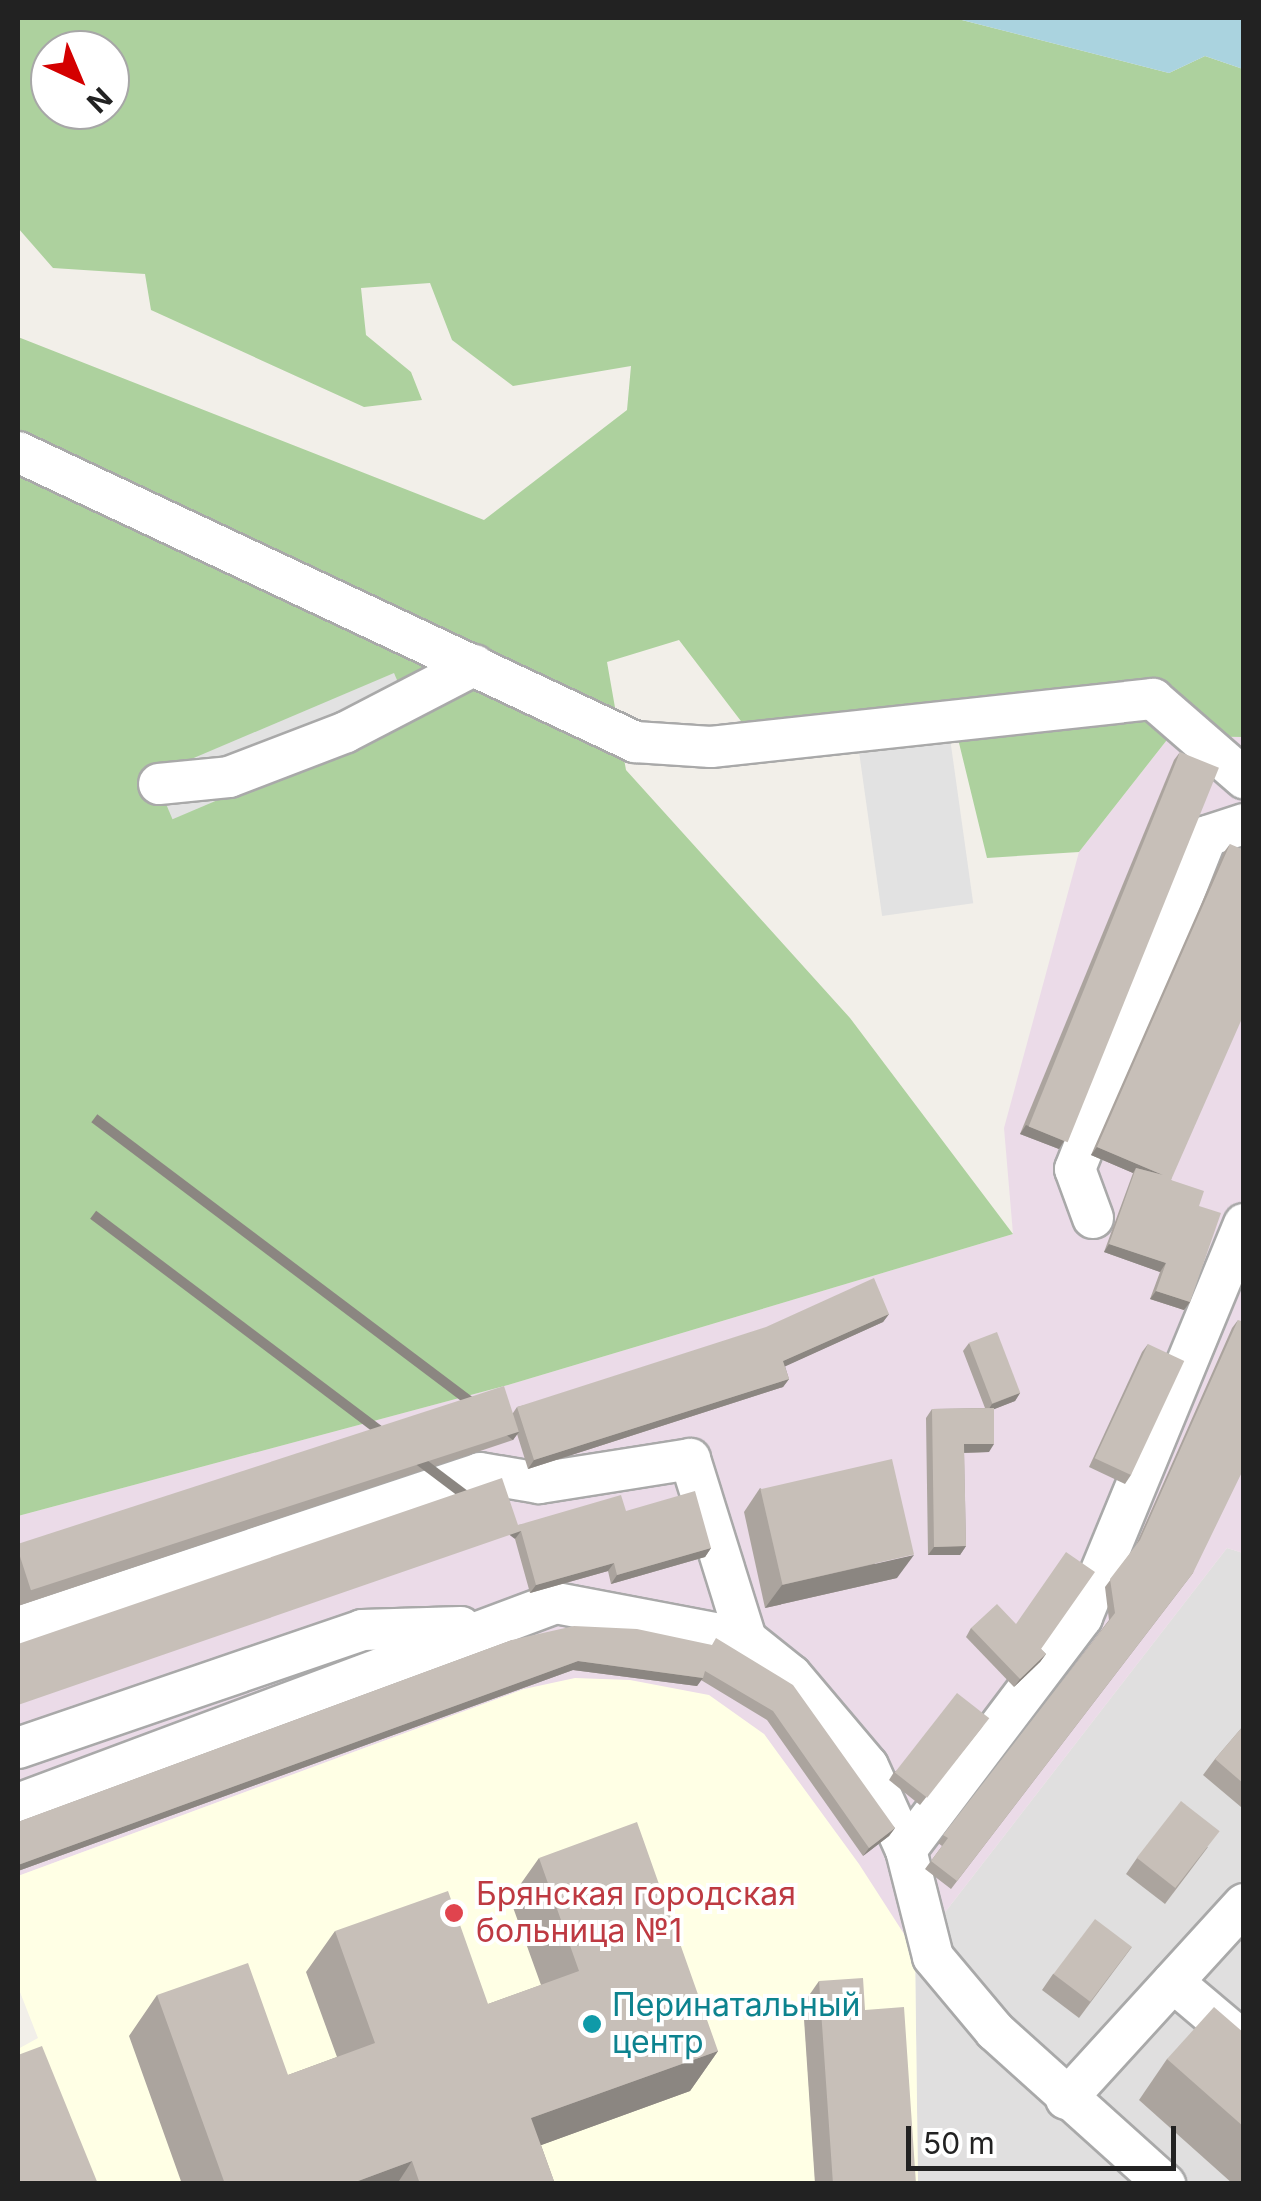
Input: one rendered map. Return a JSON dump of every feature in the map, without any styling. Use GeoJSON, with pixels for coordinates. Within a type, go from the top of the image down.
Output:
{"type":"FeatureCollection","features":[{"type":"Feature","properties":{"kind":"street"},"geometry":{"type":"LineString","coordinates":[[18,452],[635,742],[711,747],[1153,700],[1244,778]]}},
{"type":"Feature","properties":{"kind":"street"},"geometry":{"type":"LineString","coordinates":[[160,784],[229,778],[346,732],[474,665]]}},
{"type":"Feature","properties":{"kind":"street"},"geometry":{"type":"LineString","coordinates":[[1094,1218],[1075,1169],[1207,836],[1244,824]]}},
{"type":"Feature","properties":{"kind":"street"},"geometry":{"type":"LineString","coordinates":[[906,1850],[1082,1617],[1244,1224]]}},
{"type":"Feature","properties":{"kind":"street"},"geometry":{"type":"LineString","coordinates":[[18,1626],[480,1472],[539,1483],[690,1459],[746,1639]]}},
{"type":"Feature","properties":{"kind":"street"},"geometry":{"type":"LineString","coordinates":[[18,1804],[556,1603],[746,1639],[790,1675],[868,1766],[906,1850],[933,1958],[995,2031],[1066,2099],[1165,2184]]}},
{"type":"Feature","properties":{"kind":"street"},"geometry":{"type":"LineString","coordinates":[[18,1748],[362,1630],[495,1626]]}},
{"type":"Feature","properties":{"kind":"street"},"geometry":{"type":"LineString","coordinates":[[1066,2099],[1244,1904]]}},
{"type":"Feature","properties":{"kind":"street"},"geometry":{"type":"LineString","coordinates":[[1173,1982],[1244,2042]]}},
{"type":"Feature","properties":{"kind":"shaded area"},"geometry":{"type":"Polygon","coordinates":[[[394,673],[413,717],[173,819],[154,775],[394,673]]]}},
{"type":"Feature","properties":{"kind":"shaded area"},"geometry":{"type":"Polygon","coordinates":[[[949,731],[973,903],[882,916],[858,744],[949,731]]]}},
{"type":"Feature","properties":{"kind":"shaded area"},"geometry":{"type":"Polygon","coordinates":[[[1170,736],[1243,737],[1243,1553],[1227,1548],[915,1951],[764,1734],[524,1689],[18,1876],[18,1516],[508,1385],[1013,1234],[1004,1128],[1079,852],[1170,736]]]}},
{"type":"Feature","properties":{"kind":"shaded area"},"geometry":{"type":"Polygon","coordinates":[[[1227,1548],[1243,1553],[1243,2183],[918,2183],[915,1951],[1227,1548]]]}},
{"type":"Feature","properties":{"kind":"shaded area","name":"Брянская городская больница №1"},"geometry":{"type":"Polygon","coordinates":[[[575,1678],[630,1680],[709,1695],[764,1734],[859,1864],[915,1951],[918,2183],[18,2184],[18,2049],[38,2038],[18,1987],[18,1876],[524,1689],[575,1678]]]}},
{"type":"Feature","properties":{"kind":"green space"},"geometry":{"type":"Polygon","coordinates":[[[18,18],[954,18],[1169,73],[1205,56],[1243,69],[1243,737],[1170,736],[1079,852],[987,858],[951,710],[747,729],[679,640],[607,662],[626,770],[850,1018],[1013,1234],[508,1385],[18,1516],[18,337],[484,520],[627,410],[631,366],[513,386],[452,340],[430,283],[361,288],[366,335],[411,372],[422,400],[364,407],[151,310],[145,274],[53,268],[18,228],[18,18]]]}},
{"type":"Feature","properties":{"kind":"water"},"geometry":{"type":"Polygon","coordinates":[[[954,18],[1243,18],[1243,69],[1205,56],[1169,73],[954,18]]]}},
{"type":"Feature","properties":{"kind":"building"},"geometry":{"type":"Polygon","coordinates":[[[1180,752],[1219,768],[1068,1142],[1029,1127],[1180,752]]]}},
{"type":"Feature","properties":{"kind":"building"},"geometry":{"type":"Polygon","coordinates":[[[1230,844],[1244,850],[1244,1014],[1171,1180],[1204,1191],[1199,1206],[1221,1213],[1190,1302],[1156,1291],[1166,1263],[1109,1244],[1136,1168],[1163,1175],[1097,1147],[1230,844]]]}},
{"type":"Feature","properties":{"kind":"building"},"geometry":{"type":"Polygon","coordinates":[[[874,1278],[889,1314],[783,1361],[789,1379],[534,1460],[517,1407],[766,1327],[874,1278]]]}},
{"type":"Feature","properties":{"kind":"building"},"geometry":{"type":"Polygon","coordinates":[[[1238,1320],[1244,1322],[1244,1468],[1193,1573],[957,1881],[931,1861],[948,1838],[943,1835],[1115,1613],[1110,1579],[1140,1540],[1238,1320]]]}},
{"type":"Feature","properties":{"kind":"building"},"geometry":{"type":"Polygon","coordinates":[[[997,1332],[1020,1393],[992,1403],[969,1343],[997,1332]]]}},
{"type":"Feature","properties":{"kind":"building"},"geometry":{"type":"Polygon","coordinates":[[[1148,1344],[1184,1361],[1131,1475],[1095,1458],[1148,1344]]]}},
{"type":"Feature","properties":{"kind":"building"},"geometry":{"type":"Polygon","coordinates":[[[504,1386],[519,1432],[31,1590],[18,1544],[504,1386]]]}},
{"type":"Feature","properties":{"kind":"building"},"geometry":{"type":"Polygon","coordinates":[[[994,1408],[994,1444],[964,1444],[966,1546],[934,1547],[932,1409],[994,1408]]]}},
{"type":"Feature","properties":{"kind":"building"},"geometry":{"type":"Polygon","coordinates":[[[892,1459],[914,1554],[783,1585],[760,1489],[892,1459]]]}},
{"type":"Feature","properties":{"kind":"building"},"geometry":{"type":"Polygon","coordinates":[[[502,1478],[518,1525],[621,1495],[626,1511],[695,1491],[711,1548],[617,1575],[614,1563],[536,1585],[521,1531],[18,1705],[18,1644],[502,1478]]]}},
{"type":"Feature","properties":{"kind":"building"},"geometry":{"type":"Polygon","coordinates":[[[1066,1552],[1095,1572],[1041,1649],[1046,1654],[1020,1679],[971,1628],[997,1604],[1016,1624],[1066,1552]]]}},
{"type":"Feature","properties":{"kind":"building"},"geometry":{"type":"Polygon","coordinates":[[[574,1626],[637,1629],[712,1645],[716,1638],[793,1685],[895,1828],[869,1848],[773,1711],[705,1671],[703,1678],[578,1661],[18,1865],[18,1822],[512,1640],[574,1626]]]}},
{"type":"Feature","properties":{"kind":"building"},"geometry":{"type":"Polygon","coordinates":[[[957,1693],[989,1718],[927,1798],[895,1773],[957,1693]]]}},
{"type":"Feature","properties":{"kind":"building"},"geometry":{"type":"Polygon","coordinates":[[[1244,1725],[1244,1784],[1215,1759],[1244,1725]]]}},
{"type":"Feature","properties":{"kind":"building"},"geometry":{"type":"Polygon","coordinates":[[[1181,1801],[1220,1831],[1175,1888],[1137,1858],[1181,1801]]]}},
{"type":"Feature","properties":{"kind":"building","name":"Перинатальный центр"},"geometry":{"type":"Polygon","coordinates":[[[637,1822],[718,2051],[531,2118],[555,2184],[420,2184],[412,2161],[350,2184],[225,2184],[157,1995],[248,1963],[288,2075],[375,2043],[335,1931],[448,1891],[488,2004],[579,1971],[539,1858],[637,1822]]]}},
{"type":"Feature","properties":{"kind":"building"},"geometry":{"type":"Polygon","coordinates":[[[1095,1919],[1132,1947],[1090,2002],[1053,1974],[1095,1919]]]}},
{"type":"Feature","properties":{"kind":"building"},"geometry":{"type":"Polygon","coordinates":[[[863,1978],[865,2010],[904,2007],[916,2184],[833,2184],[819,1981],[863,1978]]]}},
{"type":"Feature","properties":{"kind":"building"},"geometry":{"type":"Polygon","coordinates":[[[1214,2007],[1244,2033],[1244,2127],[1167,2059],[1214,2007]]]}},
{"type":"Feature","properties":{"kind":"building"},"geometry":{"type":"Polygon","coordinates":[[[42,2046],[98,2184],[18,2184],[18,2055],[42,2046]]]}},
{"type":"Feature","properties":{"kind":"place","name":"Брянская городская больница №1"},"geometry":{"type":"Point","coordinates":[454,1913]}},
{"type":"Feature","properties":{"kind":"place","name":"Перинатальный центр"},"geometry":{"type":"Point","coordinates":[592,2024]}}]}
